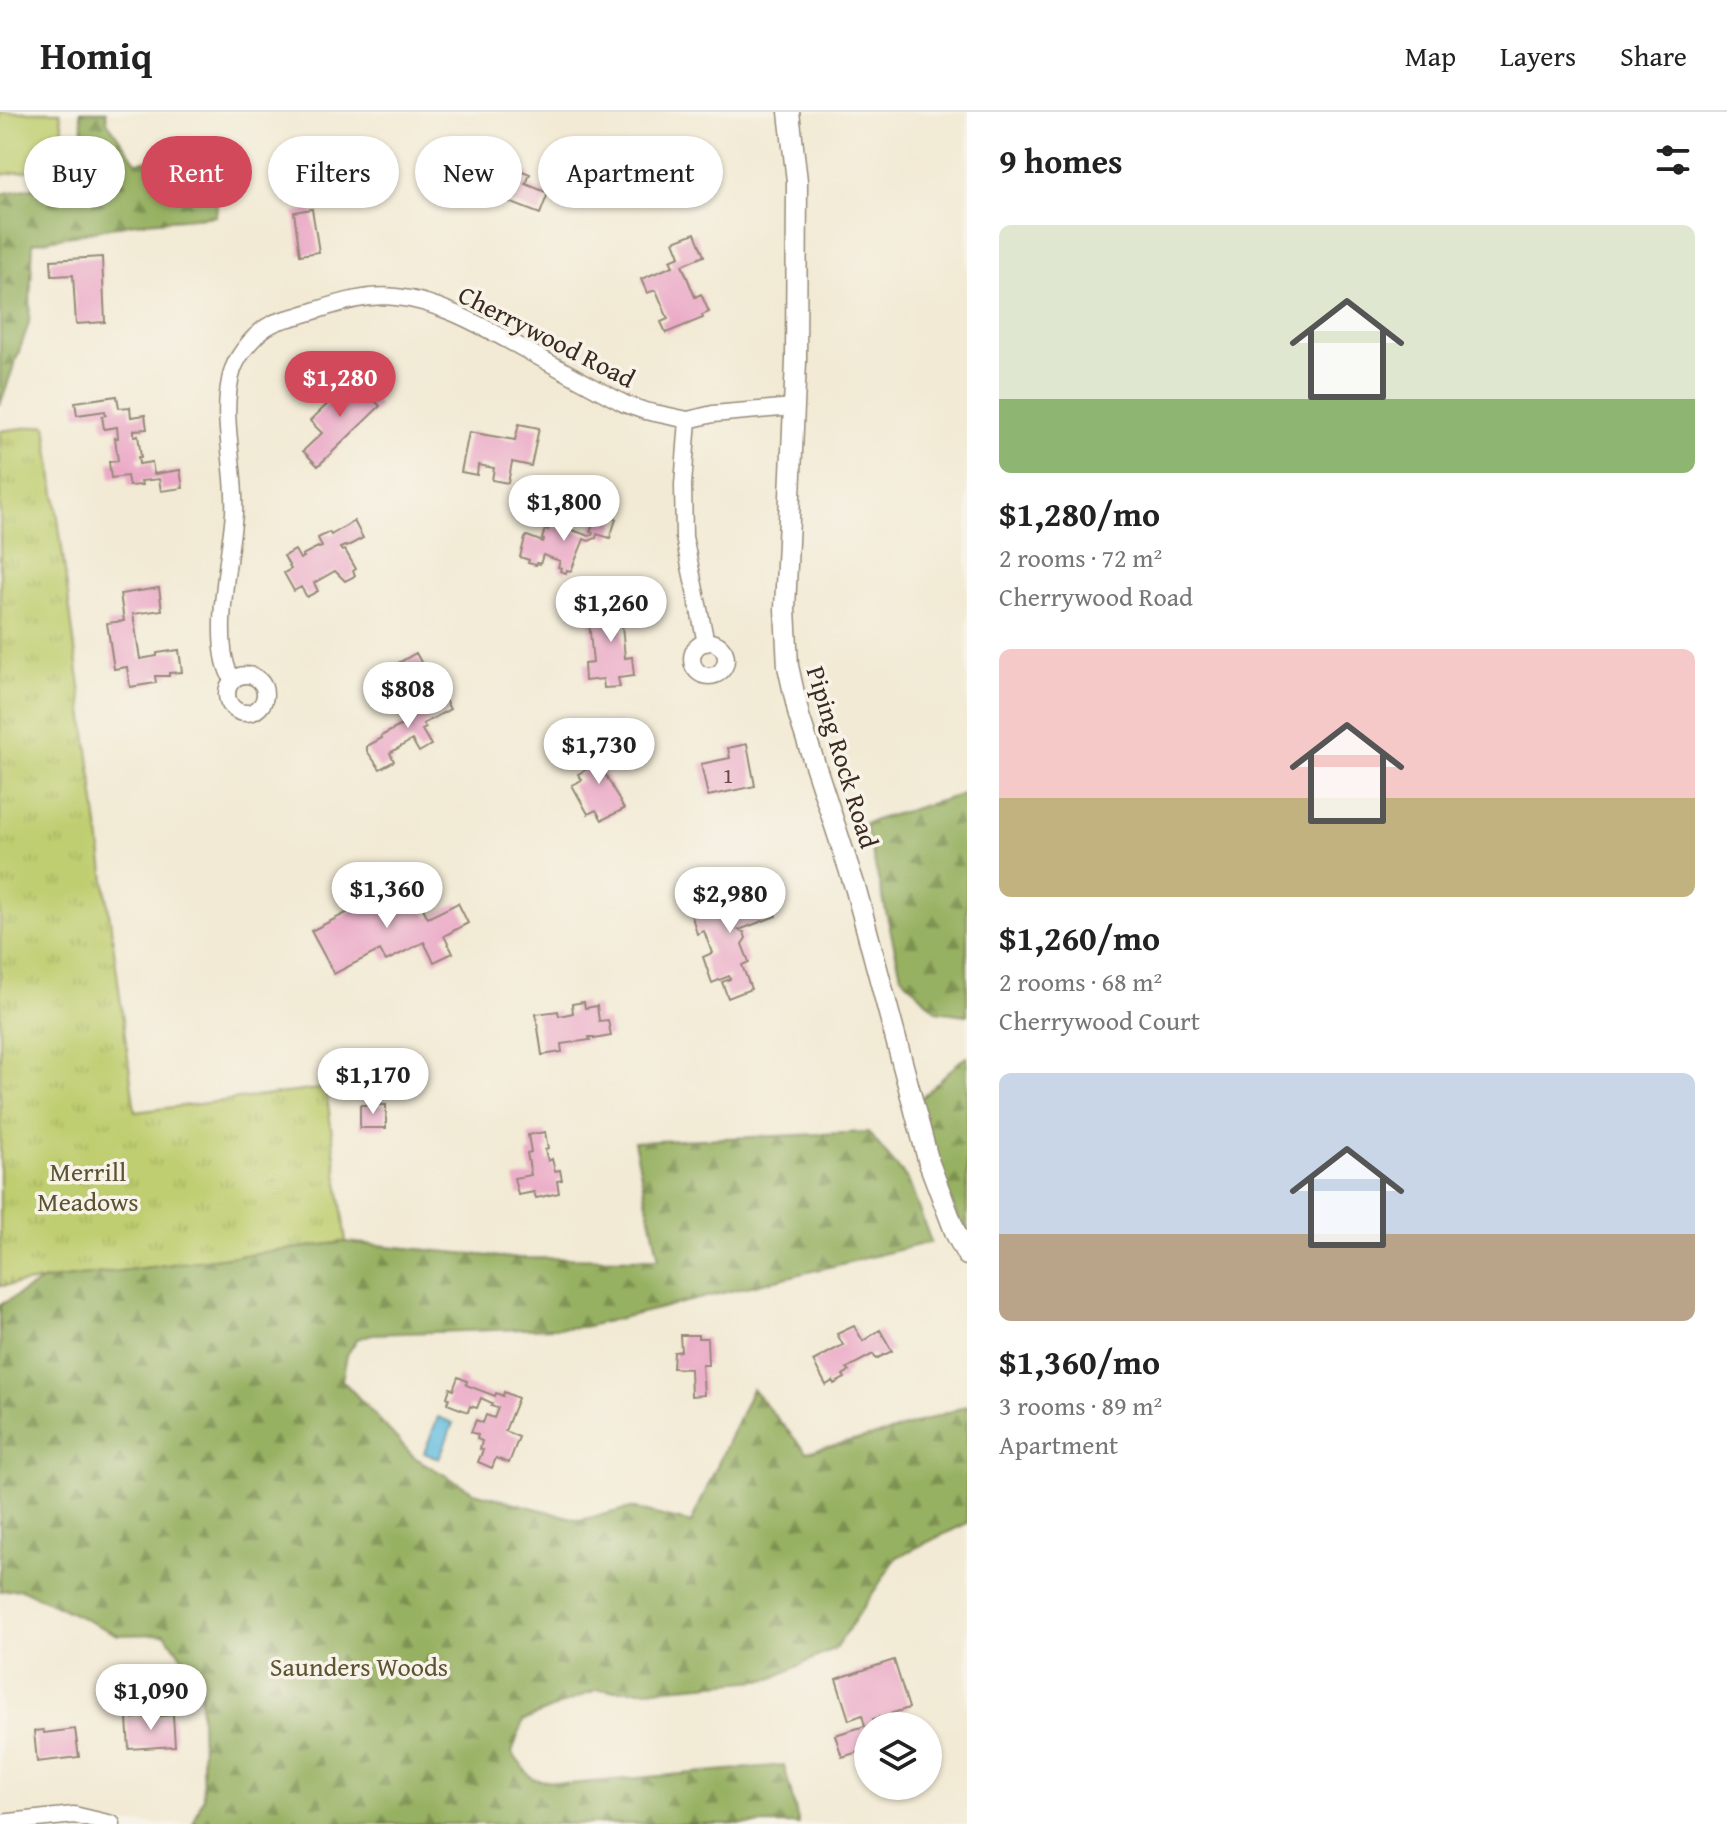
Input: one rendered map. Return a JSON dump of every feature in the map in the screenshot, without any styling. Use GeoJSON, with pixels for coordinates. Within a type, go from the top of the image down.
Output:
{"type":"FeatureCollection","features":[{"type":"Feature","properties":{"kind":"street","name":"Piping Rock Road"},"geometry":{"type":"LineString","coordinates":[[789,112],[797,181],[796,361],[785,609],[788,666],[799,716],[856,890],[929,1163],[967,1255]]}},
{"type":"Feature","properties":{"kind":"street","name":"Cherrywood Road"},"geometry":{"type":"LineString","coordinates":[[233,680],[225,662],[223,645],[223,605],[235,499],[228,396],[233,369],[239,357],[257,335],[272,324],[340,303],[394,296],[421,302],[476,323],[625,404],[645,411],[688,420],[713,414],[793,407]]}},
{"type":"Feature","properties":{"kind":"street"},"geometry":{"type":"LineString","coordinates":[[688,420],[683,485],[684,537],[706,643]]}},
{"type":"Feature","properties":{"kind":"street"},"geometry":{"type":"LineString","coordinates":[[0,1823],[74,1815],[112,1824]]}},
{"type":"Feature","properties":{"kind":"green space"},"geometry":{"type":"Polygon","coordinates":[[[0,112],[60,112],[64,136],[24,136],[24,171],[0,175],[0,112]]]}},
{"type":"Feature","properties":{"kind":"green space"},"geometry":{"type":"Polygon","coordinates":[[[80,112],[106,112],[107,121],[118,136],[84,136],[80,112]]]}},
{"type":"Feature","properties":{"kind":"green space"},"geometry":{"type":"Polygon","coordinates":[[[125,146],[136,162],[141,161],[141,208],[217,208],[216,216],[135,223],[33,243],[29,323],[0,405],[0,194],[24,189],[24,208],[125,208],[125,146]]]}},
{"type":"Feature","properties":{"kind":"green space","name":"Merrill Meadows"},"geometry":{"type":"Polygon","coordinates":[[[46,425],[135,1112],[326,1088],[346,1242],[0,1286],[0,431],[46,425]]]}},
{"type":"Feature","properties":{"kind":"green space"},"geometry":{"type":"Polygon","coordinates":[[[967,793],[967,1015],[936,1011],[901,975],[865,823],[967,793]]]}},
{"type":"Feature","properties":{"kind":"green space"},"geometry":{"type":"Polygon","coordinates":[[[967,1057],[967,1246],[917,1102],[967,1057]]]}},
{"type":"Feature","properties":{"kind":"green space","name":"Saunders Woods"},"geometry":{"type":"Polygon","coordinates":[[[868,1132],[908,1180],[931,1242],[584,1327],[372,1334],[357,1339],[347,1355],[342,1380],[414,1457],[474,1492],[580,1520],[631,1508],[691,1523],[752,1389],[806,1452],[890,1432],[967,1406],[967,1523],[897,1557],[836,1648],[771,1679],[644,1690],[596,1690],[523,1721],[512,1753],[532,1779],[569,1784],[784,1765],[799,1824],[193,1824],[203,1798],[200,1680],[165,1634],[118,1635],[21,1589],[0,1591],[0,1305],[42,1281],[346,1242],[511,1258],[659,1259],[634,1142],[868,1132]]]}},
{"type":"Feature","properties":{"kind":"water"},"geometry":{"type":"Polygon","coordinates":[[[438,1417],[453,1423],[439,1459],[424,1453],[438,1417]]]}},
{"type":"Feature","properties":{"kind":"building"},"geometry":{"type":"Polygon","coordinates":[[[522,171],[530,174],[526,184],[538,189],[538,208],[542,208],[540,214],[522,207],[522,171]]]}},
{"type":"Feature","properties":{"kind":"building"},"geometry":{"type":"Polygon","coordinates":[[[312,209],[319,252],[300,255],[294,212],[312,209]]]}},
{"type":"Feature","properties":{"kind":"building"},"geometry":{"type":"Polygon","coordinates":[[[695,233],[704,256],[682,265],[695,297],[701,294],[709,312],[702,315],[703,318],[666,333],[661,322],[668,319],[656,290],[647,293],[641,279],[673,266],[670,260],[680,256],[674,241],[695,233]]]}},
{"type":"Feature","properties":{"kind":"building"},"geometry":{"type":"Polygon","coordinates":[[[102,257],[105,322],[76,324],[73,275],[52,276],[51,260],[102,257]]]}},
{"type":"Feature","properties":{"kind":"building"},"geometry":{"type":"Polygon","coordinates":[[[350,375],[380,406],[318,466],[303,451],[322,433],[310,421],[338,394],[334,390],[350,375]]]}},
{"type":"Feature","properties":{"kind":"building"},"geometry":{"type":"Polygon","coordinates":[[[117,396],[119,408],[130,407],[131,417],[145,415],[147,429],[134,430],[134,436],[138,435],[139,464],[152,462],[154,474],[180,470],[183,488],[161,491],[159,479],[129,486],[127,476],[111,478],[109,462],[118,461],[117,427],[104,429],[102,416],[106,415],[105,411],[77,415],[75,402],[117,396]]]}},
{"type":"Feature","properties":{"kind":"building"},"geometry":{"type":"Polygon","coordinates":[[[519,424],[539,428],[531,466],[512,462],[508,483],[492,480],[494,468],[478,465],[477,475],[461,472],[469,432],[515,440],[519,424]]]}},
{"type":"Feature","properties":{"kind":"building"},"geometry":{"type":"Polygon","coordinates":[[[597,513],[616,519],[610,538],[597,534],[589,541],[584,539],[571,571],[560,571],[560,561],[543,555],[540,564],[536,565],[520,557],[525,538],[543,542],[545,529],[548,530],[550,524],[592,535],[590,532],[597,513]]]}},
{"type":"Feature","properties":{"kind":"building"},"geometry":{"type":"Polygon","coordinates":[[[354,521],[363,538],[340,548],[345,550],[356,569],[353,571],[355,575],[345,581],[335,571],[314,583],[318,591],[307,597],[301,587],[294,591],[284,573],[291,569],[284,556],[295,550],[300,559],[304,557],[302,555],[322,547],[318,538],[329,532],[331,535],[354,521]]]}},
{"type":"Feature","properties":{"kind":"building"},"geometry":{"type":"Polygon","coordinates":[[[159,588],[162,610],[133,614],[140,659],[179,650],[182,672],[155,676],[156,683],[130,687],[127,667],[114,669],[107,623],[124,621],[120,594],[159,588]]]}},
{"type":"Feature","properties":{"kind":"building"},"geometry":{"type":"Polygon","coordinates":[[[642,605],[644,623],[622,625],[625,658],[632,657],[634,676],[618,678],[620,687],[604,688],[603,679],[585,681],[584,664],[593,663],[588,611],[642,605]]]}},
{"type":"Feature","properties":{"kind":"building"},"geometry":{"type":"Polygon","coordinates":[[[416,653],[423,666],[396,682],[388,669],[416,653]]]}},
{"type":"Feature","properties":{"kind":"building"},"geometry":{"type":"Polygon","coordinates":[[[440,691],[450,709],[423,724],[426,728],[422,730],[431,745],[419,752],[412,740],[390,753],[394,761],[380,769],[367,751],[367,746],[404,724],[395,709],[397,706],[407,703],[414,714],[427,707],[424,700],[440,691]]]}},
{"type":"Feature","properties":{"kind":"building"},"geometry":{"type":"Polygon","coordinates":[[[747,744],[755,786],[708,796],[701,764],[730,758],[728,748],[747,744]]]}},
{"type":"Feature","properties":{"kind":"building"},"geometry":{"type":"Polygon","coordinates":[[[612,745],[621,761],[603,770],[624,809],[602,820],[596,810],[588,814],[572,785],[582,780],[578,774],[596,764],[592,756],[612,745]]]}},
{"type":"Feature","properties":{"kind":"building"},"geometry":{"type":"Polygon","coordinates":[[[409,881],[428,918],[458,903],[468,923],[444,936],[453,953],[434,962],[424,942],[386,961],[380,950],[334,974],[311,931],[409,881]]]}},
{"type":"Feature","properties":{"kind":"building"},"geometry":{"type":"Polygon","coordinates":[[[765,887],[776,916],[739,930],[744,932],[746,938],[742,944],[749,962],[742,965],[751,989],[728,998],[722,982],[730,979],[729,976],[712,983],[703,957],[712,953],[704,931],[697,934],[689,906],[709,898],[712,907],[765,887]]]}},
{"type":"Feature","properties":{"kind":"building"},"geometry":{"type":"Polygon","coordinates":[[[584,1002],[585,1008],[597,1006],[599,1021],[608,1020],[611,1036],[589,1037],[590,1040],[561,1044],[562,1052],[542,1055],[536,1014],[558,1011],[559,1016],[573,1013],[572,1004],[584,1002]]]}},
{"type":"Feature","properties":{"kind":"building"},"geometry":{"type":"Polygon","coordinates":[[[360,1105],[386,1105],[386,1128],[360,1128],[360,1105]]]}},
{"type":"Feature","properties":{"kind":"building"},"geometry":{"type":"Polygon","coordinates":[[[545,1132],[548,1161],[552,1159],[555,1171],[560,1170],[562,1180],[557,1181],[559,1193],[536,1198],[534,1192],[518,1195],[514,1178],[531,1175],[528,1135],[545,1132]]]}},
{"type":"Feature","properties":{"kind":"building"},"geometry":{"type":"Polygon","coordinates":[[[854,1326],[863,1341],[880,1330],[892,1351],[876,1359],[873,1354],[847,1368],[849,1371],[843,1375],[845,1378],[826,1385],[813,1361],[843,1345],[837,1334],[854,1326]]]}},
{"type":"Feature","properties":{"kind":"building"},"geometry":{"type":"Polygon","coordinates":[[[680,1335],[707,1338],[708,1365],[702,1365],[704,1395],[691,1396],[690,1369],[673,1368],[674,1352],[681,1351],[680,1335]]]}},
{"type":"Feature","properties":{"kind":"building"},"geometry":{"type":"Polygon","coordinates":[[[458,1377],[467,1381],[466,1385],[495,1396],[496,1393],[503,1396],[504,1392],[518,1398],[505,1431],[519,1437],[509,1463],[496,1458],[492,1468],[478,1462],[483,1450],[480,1449],[482,1441],[471,1432],[476,1420],[483,1423],[486,1415],[494,1418],[498,1408],[481,1398],[477,1408],[470,1406],[468,1412],[447,1404],[450,1388],[453,1390],[458,1377]]]}},
{"type":"Feature","properties":{"kind":"building"},"geometry":{"type":"Polygon","coordinates":[[[894,1660],[909,1708],[896,1712],[854,1712],[854,1718],[849,1720],[836,1679],[894,1660]]]}},
{"type":"Feature","properties":{"kind":"building"},"geometry":{"type":"Polygon","coordinates":[[[173,1715],[175,1746],[129,1749],[127,1719],[173,1715]]]}},
{"type":"Feature","properties":{"kind":"building"},"geometry":{"type":"Polygon","coordinates":[[[75,1729],[79,1757],[37,1762],[34,1731],[43,1730],[44,1733],[75,1729]]]}},
{"type":"Feature","properties":{"kind":"building"},"geometry":{"type":"Polygon","coordinates":[[[854,1729],[854,1753],[842,1757],[835,1735],[854,1729]]]}}]}
